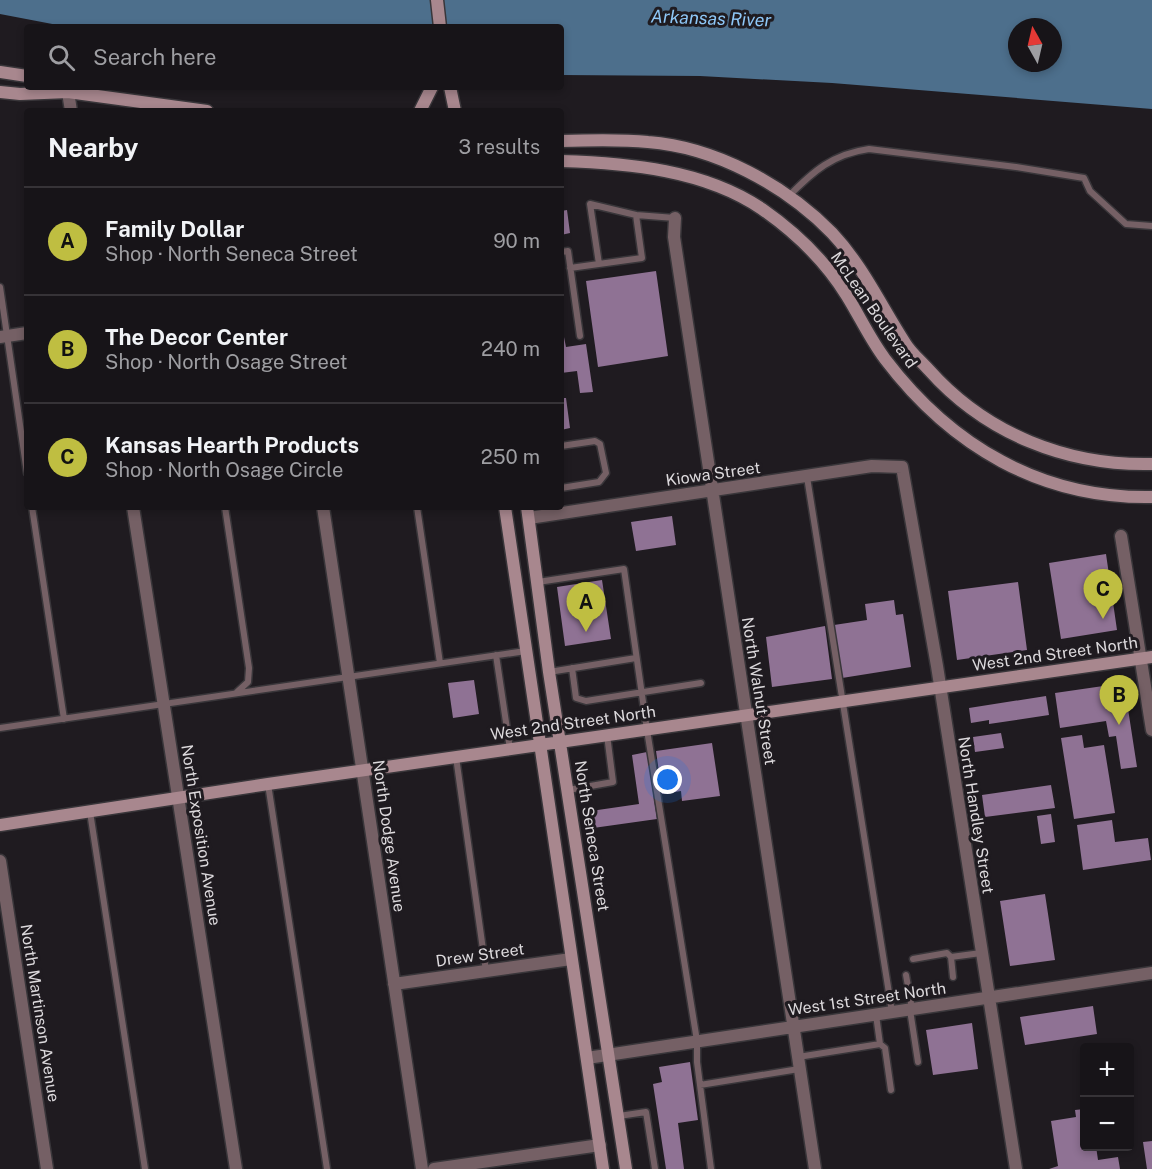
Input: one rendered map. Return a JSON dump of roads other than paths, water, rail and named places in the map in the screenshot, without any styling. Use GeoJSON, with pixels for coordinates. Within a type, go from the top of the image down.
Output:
{"type":"FeatureCollection","features":[{"type":"Feature","properties":{"kind":"main road"},"geometry":{"type":"LineString","coordinates":[[437,0],[441,24]]}},
{"type":"Feature","properties":{"kind":"main road"},"geometry":{"type":"LineString","coordinates":[[0,72],[24,76]]}},
{"type":"Feature","properties":{"kind":"main road"},"geometry":{"type":"LineString","coordinates":[[63,90],[68,92]]}},
{"type":"Feature","properties":{"kind":"main road"},"geometry":{"type":"LineString","coordinates":[[422,108],[431,90]]}},
{"type":"Feature","properties":{"kind":"main road"},"geometry":{"type":"LineString","coordinates":[[451,90],[454,108]]}},
{"type":"Feature","properties":{"kind":"main road"},"geometry":{"type":"LineString","coordinates":[[0,92],[20,94],[68,92],[185,108]]}},
{"type":"Feature","properties":{"kind":"main road","name":"McLean Boulevard"},"geometry":{"type":"LineString","coordinates":[[564,141],[648,142],[678,147],[715,158],[756,176],[788,197],[831,232],[850,254],[906,345],[955,398],[994,425],[1039,447],[1082,459],[1120,465],[1152,464]]}},
{"type":"Feature","properties":{"kind":"main road","name":"McLean Boulevard"},"geometry":{"type":"LineString","coordinates":[[564,161],[645,168],[696,179],[761,208],[796,236],[820,260],[847,295],[884,357],[906,384],[931,411],[971,442],[1009,468],[1043,481],[1123,498],[1152,497]]}},
{"type":"Feature","properties":{"kind":"main road"},"geometry":{"type":"LineString","coordinates":[[505,510],[603,1169]]}},
{"type":"Feature","properties":{"kind":"main road","name":"North Seneca Street"},"geometry":{"type":"LineString","coordinates":[[528,513],[549,672],[626,1169]]}},
{"type":"Feature","properties":{"kind":"main road","name":"West 2nd Street North"},"geometry":{"type":"LineString","coordinates":[[0,825],[362,770],[1146,658]]}},
{"type":"Feature","properties":{"kind":"street"},"geometry":{"type":"LineString","coordinates":[[68,92],[71,108]]}},
{"type":"Feature","properties":{"kind":"street","name":"North Walnut Street"},"geometry":{"type":"LineString","coordinates":[[675,218],[674,237],[815,1169]]}},
{"type":"Feature","properties":{"kind":"street"},"geometry":{"type":"LineString","coordinates":[[3,337],[24,334]]}},
{"type":"Feature","properties":{"kind":"street","name":"Kiowa Street"},"geometry":{"type":"LineString","coordinates":[[564,509],[712,491],[872,466],[902,467]]}},
{"type":"Feature","properties":{"kind":"street","name":"North Handley Street"},"geometry":{"type":"LineString","coordinates":[[902,467],[940,688],[987,997],[1016,1169]]}},
{"type":"Feature","properties":{"kind":"street","name":"North Exposition Avenue"},"geometry":{"type":"LineString","coordinates":[[133,510],[236,1169]]}},
{"type":"Feature","properties":{"kind":"street","name":"North Dodge Avenue"},"geometry":{"type":"LineString","coordinates":[[323,510],[422,1169]]}},
{"type":"Feature","properties":{"kind":"street","name":"Kiowa Street"},"geometry":{"type":"LineString","coordinates":[[528,513],[553,510]]}},
{"type":"Feature","properties":{"kind":"street"},"geometry":{"type":"LineString","coordinates":[[1120,536],[1146,658],[1152,730]]}},
{"type":"Feature","properties":{"kind":"street","name":"North Martinson Avenue"},"geometry":{"type":"LineString","coordinates":[[0,861],[47,1169]]}},
{"type":"Feature","properties":{"kind":"street","name":"Drew Street"},"geometry":{"type":"LineString","coordinates":[[394,984],[572,959]]}},
{"type":"Feature","properties":{"kind":"street","name":"West 1st Street North"},"geometry":{"type":"LineString","coordinates":[[587,1058],[1152,973]]}},
{"type":"Feature","properties":{"kind":"street"},"geometry":{"type":"LineString","coordinates":[[434,1169],[463,1167],[600,1145]]}},
{"type":"Feature","properties":{"kind":"lane"},"geometry":{"type":"LineString","coordinates":[[788,197],[826,162],[849,152],[869,149],[1016,166],[1084,178],[1090,191],[1126,224],[1152,226]]}},
{"type":"Feature","properties":{"kind":"lane"},"geometry":{"type":"LineString","coordinates":[[599,264],[590,204],[636,215],[675,218]]}},
{"type":"Feature","properties":{"kind":"lane"},"geometry":{"type":"LineString","coordinates":[[570,268],[642,258],[636,215]]}},
{"type":"Feature","properties":{"kind":"lane"},"geometry":{"type":"LineString","coordinates":[[564,252],[568,251],[580,336]]}},
{"type":"Feature","properties":{"kind":"lane"},"geometry":{"type":"LineString","coordinates":[[0,287],[3,337],[24,456]]}},
{"type":"Feature","properties":{"kind":"lane"},"geometry":{"type":"LineString","coordinates":[[564,446],[595,441],[602,449],[606,473],[599,482],[564,488]]}},
{"type":"Feature","properties":{"kind":"lane"},"geometry":{"type":"LineString","coordinates":[[807,477],[892,1012]]}},
{"type":"Feature","properties":{"kind":"lane"},"geometry":{"type":"LineString","coordinates":[[32,510],[64,719]]}},
{"type":"Feature","properties":{"kind":"lane"},"geometry":{"type":"LineString","coordinates":[[225,510],[249,668],[248,682],[236,693]]}},
{"type":"Feature","properties":{"kind":"lane"},"geometry":{"type":"LineString","coordinates":[[417,510],[440,663]]}},
{"type":"Feature","properties":{"kind":"lane"},"geometry":{"type":"LineString","coordinates":[[537,582],[624,569],[646,730],[698,1041],[700,1085],[711,1169]]}},
{"type":"Feature","properties":{"kind":"lane"},"geometry":{"type":"LineString","coordinates":[[0,728],[526,650]]}},
{"type":"Feature","properties":{"kind":"lane"},"geometry":{"type":"LineString","coordinates":[[496,655],[510,749]]}},
{"type":"Feature","properties":{"kind":"lane"},"geometry":{"type":"LineString","coordinates":[[549,672],[636,658]]}},
{"type":"Feature","properties":{"kind":"lane"},"geometry":{"type":"LineString","coordinates":[[572,668],[576,698],[586,701],[701,683]]}},
{"type":"Feature","properties":{"kind":"lane"},"geometry":{"type":"LineString","coordinates":[[568,790],[614,782],[607,735]]}},
{"type":"Feature","properties":{"kind":"lane"},"geometry":{"type":"LineString","coordinates":[[456,757],[486,971]]}},
{"type":"Feature","properties":{"kind":"lane"},"geometry":{"type":"LineString","coordinates":[[268,784],[327,1169]]}},
{"type":"Feature","properties":{"kind":"lane"},"geometry":{"type":"LineString","coordinates":[[90,811],[145,1169]]}},
{"type":"Feature","properties":{"kind":"lane"},"geometry":{"type":"LineString","coordinates":[[913,959],[948,953],[951,957],[953,977]]}},
{"type":"Feature","properties":{"kind":"lane"},"geometry":{"type":"LineString","coordinates":[[951,957],[981,953]]}},
{"type":"Feature","properties":{"kind":"lane"},"geometry":{"type":"LineString","coordinates":[[906,975],[918,1062]]}},
{"type":"Feature","properties":{"kind":"lane"},"geometry":{"type":"LineString","coordinates":[[876,1014],[880,1044],[885,1048],[891,1090]]}},
{"type":"Feature","properties":{"kind":"lane"},"geometry":{"type":"LineString","coordinates":[[700,1085],[880,1044]]}},
{"type":"Feature","properties":{"kind":"lane"},"geometry":{"type":"LineString","coordinates":[[619,1116],[646,1112],[655,1169]]}},
{"type":"Feature","properties":{"kind":"water","name":"Arkansas River"},"geometry":{"type":"Polygon","coordinates":[[[0,0],[1152,0],[1152,109],[832,83],[700,76],[564,75],[564,24],[52,24],[0,14],[0,0]]]}},
{"type":"Feature","properties":{"kind":"place","name":"Kansas Hearth Products"},"geometry":{"type":"Point","coordinates":[1103,619]}},
{"type":"Feature","properties":{"kind":"place","name":"Family Dollar"},"geometry":{"type":"Point","coordinates":[586,632]}},
{"type":"Feature","properties":{"kind":"place","name":"The Decor Center"},"geometry":{"type":"Point","coordinates":[1119,725]}}]}
